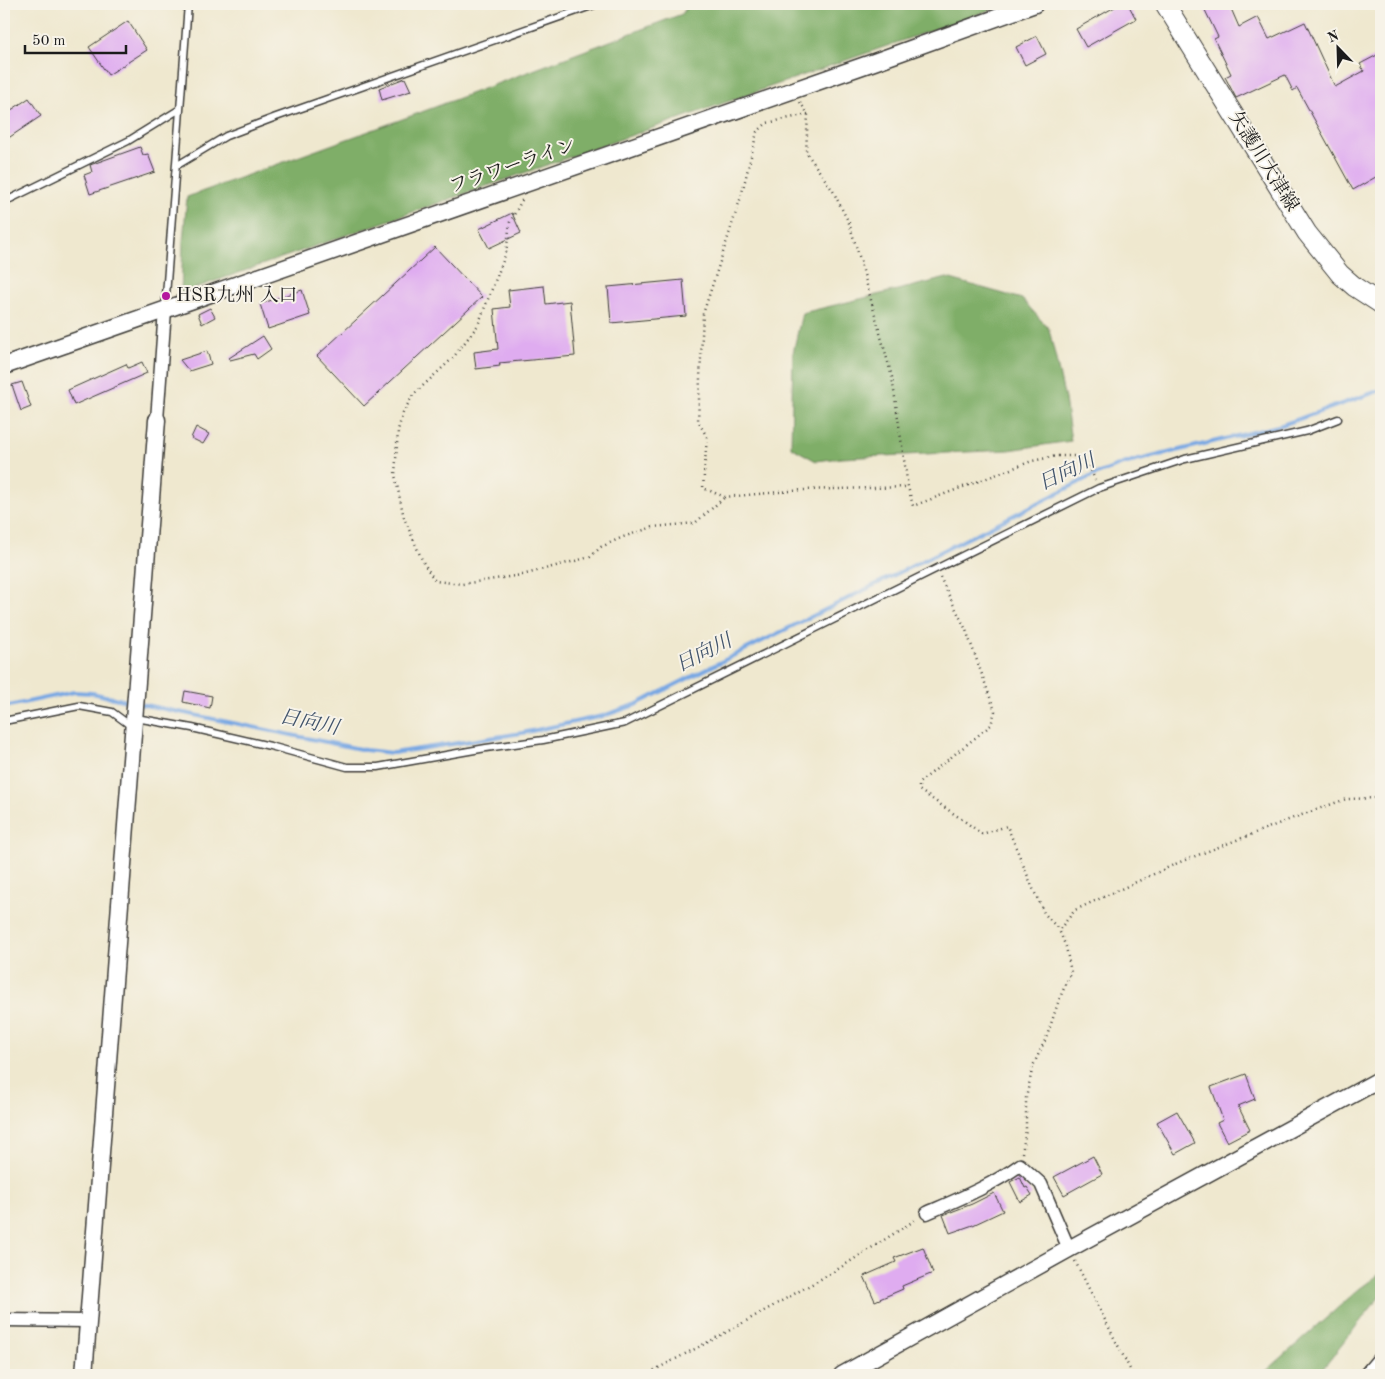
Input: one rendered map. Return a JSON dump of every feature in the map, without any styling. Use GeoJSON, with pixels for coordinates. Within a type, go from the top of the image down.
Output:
{"type":"FeatureCollection","features":[{"type":"Feature","properties":{"kind":"main road","name":"矢護川大津線"},"geometry":{"type":"LineString","coordinates":[[1165,4],[1307,233],[1340,274],[1355,287],[1381,304]]}},
{"type":"Feature","properties":{"kind":"street","name":"フラワーライン"},"geometry":{"type":"LineString","coordinates":[[4,366],[1035,4]]}},
{"type":"Feature","properties":{"kind":"street"},"geometry":{"type":"LineString","coordinates":[[84,1375],[165,310]]}},
{"type":"Feature","properties":{"kind":"street"},"geometry":{"type":"LineString","coordinates":[[842,1375],[1381,1079]]}},
{"type":"Feature","properties":{"kind":"street"},"geometry":{"type":"LineString","coordinates":[[927,1213],[976,1191],[1020,1165],[1041,1184],[1069,1249]]}},
{"type":"Feature","properties":{"kind":"street"},"geometry":{"type":"LineString","coordinates":[[4,1320],[87,1321]]}},
{"type":"Feature","properties":{"kind":"street"},"geometry":{"type":"LineString","coordinates":[[1365,1375],[1381,1356]]}},
{"type":"Feature","properties":{"kind":"lane"},"geometry":{"type":"LineString","coordinates":[[165,310],[188,4]]}},
{"type":"Feature","properties":{"kind":"lane"},"geometry":{"type":"LineString","coordinates":[[176,166],[226,136],[597,4]]}},
{"type":"Feature","properties":{"kind":"lane"},"geometry":{"type":"LineString","coordinates":[[4,202],[128,141],[180,109]]}},
{"type":"Feature","properties":{"kind":"lane"},"geometry":{"type":"LineString","coordinates":[[4,720],[79,706],[112,712],[134,723],[192,728],[260,743],[347,767],[378,767],[543,740],[625,722],[1099,488],[1185,459],[1307,431],[1338,419]]}},
{"type":"Feature","properties":{"kind":"path"},"geometry":{"type":"LineString","coordinates":[[908,487],[802,490],[724,497],[703,488],[707,437],[698,421],[703,314],[741,197],[757,132],[766,123],[808,114],[806,152],[833,191],[849,223],[892,377],[908,487],[913,506],[1024,464],[1056,456],[1077,456],[1089,465],[1096,481]]}},
{"type":"Feature","properties":{"kind":"path"},"geometry":{"type":"LineString","coordinates":[[532,181],[510,222],[506,253],[478,325],[453,358],[413,395],[403,413],[398,430],[395,475],[404,518],[423,562],[435,581],[462,584],[522,575],[590,557],[602,547],[623,537],[653,527],[695,523],[724,497]]}},
{"type":"Feature","properties":{"kind":"path"},"geometry":{"type":"LineString","coordinates":[[936,569],[966,630],[995,711],[991,725],[920,782],[919,790],[982,834],[1007,826],[1044,914],[1059,930],[1066,947],[1071,972],[1047,1036],[1033,1066],[1026,1098],[1026,1130],[1020,1165]]}},
{"type":"Feature","properties":{"kind":"path"},"geometry":{"type":"LineString","coordinates":[[1059,930],[1075,910],[1180,862],[1346,799],[1381,798]]}},
{"type":"Feature","properties":{"kind":"path"},"geometry":{"type":"LineString","coordinates":[[645,1375],[714,1339],[835,1271],[927,1213]]}},
{"type":"Feature","properties":{"kind":"path"},"geometry":{"type":"LineString","coordinates":[[1069,1249],[1133,1375]]}},
{"type":"Feature","properties":{"kind":"green space"},"geometry":{"type":"Polygon","coordinates":[[[689,4],[1007,4],[181,293],[187,197],[419,113],[682,14],[689,4]]]}},
{"type":"Feature","properties":{"kind":"green space"},"geometry":{"type":"Polygon","coordinates":[[[947,278],[1022,299],[1049,329],[1065,399],[1071,441],[1009,450],[841,458],[816,461],[791,447],[793,353],[802,313],[947,278]]]}},
{"type":"Feature","properties":{"kind":"green space"},"geometry":{"type":"Polygon","coordinates":[[[1381,1273],[1381,1295],[1318,1375],[1259,1375],[1264,1373],[1359,1289],[1381,1273]]]}},
{"type":"Feature","properties":{"kind":"building"},"geometry":{"type":"Polygon","coordinates":[[[1120,4],[1128,4],[1136,19],[1086,47],[1076,29],[1120,4]]]}},
{"type":"Feature","properties":{"kind":"building"},"geometry":{"type":"Polygon","coordinates":[[[1202,4],[1229,4],[1239,27],[1258,17],[1269,39],[1305,22],[1335,87],[1364,71],[1360,64],[1381,53],[1381,174],[1353,190],[1297,88],[1293,91],[1285,75],[1236,98],[1225,77],[1231,74],[1214,39],[1218,37],[1202,4]]]}},
{"type":"Feature","properties":{"kind":"building"},"geometry":{"type":"Polygon","coordinates":[[[128,21],[147,50],[108,75],[89,47],[128,21]]]}},
{"type":"Feature","properties":{"kind":"building"},"geometry":{"type":"Polygon","coordinates":[[[1037,36],[1046,54],[1025,65],[1016,47],[1037,36]]]}},
{"type":"Feature","properties":{"kind":"building"},"geometry":{"type":"Polygon","coordinates":[[[405,78],[411,91],[382,100],[379,88],[405,78]]]}},
{"type":"Feature","properties":{"kind":"building"},"geometry":{"type":"Polygon","coordinates":[[[29,98],[41,116],[4,141],[4,115],[29,98]]]}},
{"type":"Feature","properties":{"kind":"building"},"geometry":{"type":"Polygon","coordinates":[[[140,147],[143,155],[148,154],[155,172],[90,194],[84,175],[92,172],[90,165],[140,147]]]}},
{"type":"Feature","properties":{"kind":"building"},"geometry":{"type":"Polygon","coordinates":[[[512,213],[521,233],[489,248],[479,229],[512,213]]]}},
{"type":"Feature","properties":{"kind":"building"},"geometry":{"type":"Polygon","coordinates":[[[435,247],[482,297],[364,406],[317,356],[435,247]]]}},
{"type":"Feature","properties":{"kind":"building"},"geometry":{"type":"Polygon","coordinates":[[[683,280],[686,316],[611,323],[608,287],[683,280]]]}},
{"type":"Feature","properties":{"kind":"building"},"geometry":{"type":"Polygon","coordinates":[[[544,286],[546,304],[570,301],[575,356],[499,363],[500,366],[476,369],[474,352],[498,349],[494,309],[510,307],[508,290],[544,286]]]}},
{"type":"Feature","properties":{"kind":"building"},"geometry":{"type":"Polygon","coordinates":[[[302,290],[310,315],[268,329],[260,304],[302,290]]]}},
{"type":"Feature","properties":{"kind":"building"},"geometry":{"type":"Polygon","coordinates":[[[210,308],[215,317],[202,324],[198,314],[210,308]]]}},
{"type":"Feature","properties":{"kind":"building"},"geometry":{"type":"Polygon","coordinates":[[[263,336],[271,349],[257,359],[254,354],[230,360],[229,358],[263,336]]]}},
{"type":"Feature","properties":{"kind":"building"},"geometry":{"type":"Polygon","coordinates":[[[207,351],[211,364],[189,371],[180,360],[207,351]]]}},
{"type":"Feature","properties":{"kind":"building"},"geometry":{"type":"Polygon","coordinates":[[[142,362],[147,373],[74,405],[68,390],[126,364],[128,368],[142,362]]]}},
{"type":"Feature","properties":{"kind":"building"},"geometry":{"type":"Polygon","coordinates":[[[22,382],[31,407],[21,411],[12,385],[22,382]]]}},
{"type":"Feature","properties":{"kind":"building"},"geometry":{"type":"Polygon","coordinates":[[[196,427],[209,434],[203,444],[191,438],[196,427]]]}},
{"type":"Feature","properties":{"kind":"building"},"geometry":{"type":"Polygon","coordinates":[[[185,691],[212,696],[210,708],[183,702],[185,691]]]}},
{"type":"Feature","properties":{"kind":"building"},"geometry":{"type":"Polygon","coordinates":[[[1246,1074],[1255,1099],[1238,1106],[1250,1130],[1227,1142],[1217,1123],[1223,1120],[1211,1087],[1246,1074]]]}},
{"type":"Feature","properties":{"kind":"building"},"geometry":{"type":"Polygon","coordinates":[[[1177,1111],[1195,1143],[1175,1154],[1157,1122],[1177,1111]]]}},
{"type":"Feature","properties":{"kind":"building"},"geometry":{"type":"Polygon","coordinates":[[[1093,1156],[1102,1174],[1064,1195],[1054,1177],[1093,1156]]]}},
{"type":"Feature","properties":{"kind":"building"},"geometry":{"type":"Polygon","coordinates":[[[1020,1177],[1025,1188],[1027,1187],[1032,1195],[1020,1202],[1010,1182],[1020,1177]]]}},
{"type":"Feature","properties":{"kind":"building"},"geometry":{"type":"Polygon","coordinates":[[[994,1193],[1003,1211],[950,1233],[943,1215],[994,1193]]]}},
{"type":"Feature","properties":{"kind":"building"},"geometry":{"type":"Polygon","coordinates":[[[923,1247],[933,1273],[902,1286],[903,1289],[875,1301],[864,1276],[896,1262],[894,1258],[923,1247]]]}},
{"type":"Feature","properties":{"kind":"waterway","name":"日向川"},"geometry":{"type":"LineString","coordinates":[[140,704],[365,750],[393,753],[522,733],[603,716],[635,705],[1092,476],[1123,464],[1282,425],[1381,390]]}},
{"type":"Feature","properties":{"kind":"waterway","name":"日向川"},"geometry":{"type":"LineString","coordinates":[[4,707],[74,692],[92,693],[131,702]]}},
{"type":"Feature","properties":{"kind":"place","name":"HSR九州 入口"},"geometry":{"type":"Point","coordinates":[166,296]}}]}
